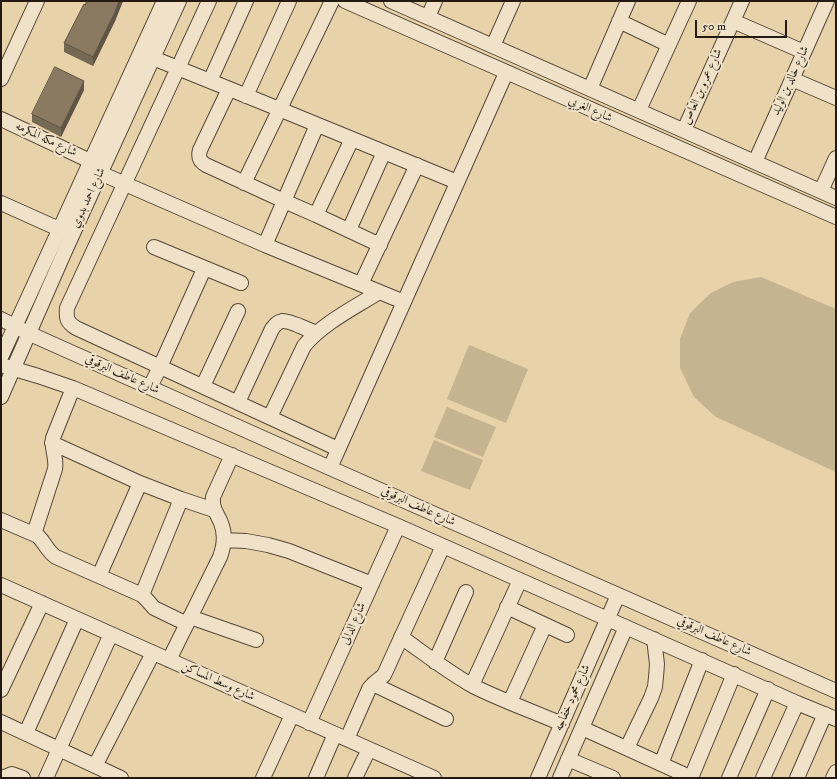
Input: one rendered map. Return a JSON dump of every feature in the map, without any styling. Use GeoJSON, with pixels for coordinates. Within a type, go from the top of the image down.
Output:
{"type":"FeatureCollection","features":[{"type":"Feature","properties":{"kind":"street"},"geometry":{"type":"LineString","coordinates":[[1,79],[37,1]]}},
{"type":"Feature","properties":{"kind":"street","name":"شارع احمد بدوي"},"geometry":{"type":"LineString","coordinates":[[1,357],[164,1]]}},
{"type":"Feature","properties":{"kind":"street","name":"شارع احمد بدوي"},"geometry":{"type":"LineString","coordinates":[[1,397],[7,367],[28,333],[179,1]]}},
{"type":"Feature","properties":{"kind":"street"},"geometry":{"type":"LineString","coordinates":[[209,1],[67,308],[66,316],[70,324],[76,328],[338,449]]}},
{"type":"Feature","properties":{"kind":"street"},"geometry":{"type":"LineString","coordinates":[[210,81],[245,1]]}},
{"type":"Feature","properties":{"kind":"street"},"geometry":{"type":"LineString","coordinates":[[246,96],[289,1]]}},
{"type":"Feature","properties":{"kind":"street"},"geometry":{"type":"LineString","coordinates":[[244,183],[332,1]]}},
{"type":"Feature","properties":{"kind":"street","name":"شارع الغربي"},"geometry":{"type":"LineString","coordinates":[[345,1],[836,217]]}},
{"type":"Feature","properties":{"kind":"street","name":"شارع الغربي"},"geometry":{"type":"LineString","coordinates":[[391,1],[836,198]]}},
{"type":"Feature","properties":{"kind":"street"},"geometry":{"type":"LineString","coordinates":[[428,17],[435,1]]}},
{"type":"Feature","properties":{"kind":"street"},"geometry":{"type":"LineString","coordinates":[[493,46],[513,1]]}},
{"type":"Feature","properties":{"kind":"street"},"geometry":{"type":"LineString","coordinates":[[590,89],[628,1]]}},
{"type":"Feature","properties":{"kind":"street"},"geometry":{"type":"LineString","coordinates":[[639,110],[689,1]]}},
{"type":"Feature","properties":{"kind":"street","name":"شارع عمرو بن العاص"},"geometry":{"type":"LineString","coordinates":[[684,130],[742,1]]}},
{"type":"Feature","properties":{"kind":"street","name":"شارع خالد بن الوليد"},"geometry":{"type":"LineString","coordinates":[[755,162],[827,1]]}},
{"type":"Feature","properties":{"kind":"street"},"geometry":{"type":"LineString","coordinates":[[619,21],[669,45]]}},
{"type":"Feature","properties":{"kind":"street"},"geometry":{"type":"LineString","coordinates":[[733,21],[804,52]]}},
{"type":"Feature","properties":{"kind":"street"},"geometry":{"type":"LineString","coordinates":[[153,58],[457,182]]}},
{"type":"Feature","properties":{"kind":"street"},"geometry":{"type":"LineString","coordinates":[[330,468],[506,73]]}},
{"type":"Feature","properties":{"kind":"street"},"geometry":{"type":"LineString","coordinates":[[792,79],[836,98]]}},
{"type":"Feature","properties":{"kind":"street"},"geometry":{"type":"LineString","coordinates":[[229,89],[200,150],[198,156],[201,162],[284,202],[316,215],[380,245]]}},
{"type":"Feature","properties":{"kind":"street","name":"شارع مكه المكرمه"},"geometry":{"type":"LineString","coordinates":[[1,119],[90,161]]}},
{"type":"Feature","properties":{"kind":"street"},"geometry":{"type":"LineString","coordinates":[[265,244],[317,125]]}},
{"type":"Feature","properties":{"kind":"street"},"geometry":{"type":"LineString","coordinates":[[316,215],[352,139]]}},
{"type":"Feature","properties":{"kind":"street"},"geometry":{"type":"LineString","coordinates":[[349,230],[384,152]]}},
{"type":"Feature","properties":{"kind":"street"},"geometry":{"type":"LineString","coordinates":[[821,191],[836,158]]}},
{"type":"Feature","properties":{"kind":"street"},"geometry":{"type":"LineString","coordinates":[[361,284],[417,165]]}},
{"type":"Feature","properties":{"kind":"street"},"geometry":{"type":"LineString","coordinates":[[100,173],[404,302]]}},
{"type":"Feature","properties":{"kind":"street"},"geometry":{"type":"LineString","coordinates":[[1,203],[59,229]]}},
{"type":"Feature","properties":{"kind":"street"},"geometry":{"type":"LineString","coordinates":[[154,247],[241,284]]}},
{"type":"Feature","properties":{"kind":"street"},"geometry":{"type":"LineString","coordinates":[[150,388],[204,269]]}},
{"type":"Feature","properties":{"kind":"street"},"geometry":{"type":"LineString","coordinates":[[270,417],[304,346],[324,327],[379,292]]}},
{"type":"Feature","properties":{"kind":"street"},"geometry":{"type":"LineString","coordinates":[[203,386],[238,312]]}},
{"type":"Feature","properties":{"kind":"street","name":"شارع عاطف البرقوقي"},"geometry":{"type":"LineString","coordinates":[[1,319],[28,333],[150,388],[836,691]]}},
{"type":"Feature","properties":{"kind":"street"},"geometry":{"type":"LineString","coordinates":[[238,402],[276,323],[282,321],[289,322],[316,333]]}},
{"type":"Feature","properties":{"kind":"street"},"geometry":{"type":"LineString","coordinates":[[7,367],[51,379],[232,455],[398,526],[797,703],[831,716],[797,778]]}},
{"type":"Feature","properties":{"kind":"street"},"geometry":{"type":"LineString","coordinates":[[34,534],[55,470],[56,463],[52,443],[53,438],[73,388]]}},
{"type":"Feature","properties":{"kind":"street"},"geometry":{"type":"LineString","coordinates":[[52,443],[140,483],[214,510]]}},
{"type":"Feature","properties":{"kind":"street"},"geometry":{"type":"LineString","coordinates":[[169,660],[223,549],[223,531],[212,503],[213,497],[232,455]]}},
{"type":"Feature","properties":{"kind":"street"},"geometry":{"type":"LineString","coordinates":[[99,576],[140,483]]}},
{"type":"Feature","properties":{"kind":"street"},"geometry":{"type":"LineString","coordinates":[[142,595],[181,499]]}},
{"type":"Feature","properties":{"kind":"street"},"geometry":{"type":"LineString","coordinates":[[1,520],[34,534],[42,540],[48,550],[56,557],[142,595],[154,608],[189,621],[256,640]]}},
{"type":"Feature","properties":{"kind":"street","name":"شارع الدالى"},"geometry":{"type":"LineString","coordinates":[[309,723],[398,526]]}},
{"type":"Feature","properties":{"kind":"street"},"geometry":{"type":"LineString","coordinates":[[224,540],[246,541],[289,551],[372,584]]}},
{"type":"Feature","properties":{"kind":"street"},"geometry":{"type":"LineString","coordinates":[[316,778],[372,684],[384,675],[443,546]]}},
{"type":"Feature","properties":{"kind":"street"},"geometry":{"type":"LineString","coordinates":[[472,685],[520,580]]}},
{"type":"Feature","properties":{"kind":"street","name":"شارع وسط المساكن"},"geometry":{"type":"LineString","coordinates":[[1,585],[369,749],[404,772],[434,778]]}},
{"type":"Feature","properties":{"kind":"street"},"geometry":{"type":"LineString","coordinates":[[435,662],[466,592]]}},
{"type":"Feature","properties":{"kind":"street","name":"شارع محمود خفاجه"},"geometry":{"type":"LineString","coordinates":[[538,778],[618,595]]}},
{"type":"Feature","properties":{"kind":"street"},"geometry":{"type":"LineString","coordinates":[[1,690],[42,603]]}},
{"type":"Feature","properties":{"kind":"street"},"geometry":{"type":"LineString","coordinates":[[507,608],[567,635]]}},
{"type":"Feature","properties":{"kind":"street"},"geometry":{"type":"LineString","coordinates":[[26,733],[77,619]]}},
{"type":"Feature","properties":{"kind":"street"},"geometry":{"type":"LineString","coordinates":[[510,702],[545,625]]}},
{"type":"Feature","properties":{"kind":"street","name":"شارع محمود خفاجه"},"geometry":{"type":"LineString","coordinates":[[560,778],[626,627]]}},
{"type":"Feature","properties":{"kind":"street"},"geometry":{"type":"LineString","coordinates":[[46,778],[110,634]]}},
{"type":"Feature","properties":{"kind":"street"},"geometry":{"type":"LineString","coordinates":[[401,637],[435,662],[472,685],[562,724]]}},
{"type":"Feature","properties":{"kind":"street"},"geometry":{"type":"LineString","coordinates":[[627,748],[655,687],[657,664],[654,639]]}},
{"type":"Feature","properties":{"kind":"street"},"geometry":{"type":"LineString","coordinates":[[95,766],[153,653]]}},
{"type":"Feature","properties":{"kind":"street"},"geometry":{"type":"LineString","coordinates":[[661,764],[702,660]]}},
{"type":"Feature","properties":{"kind":"street"},"geometry":{"type":"LineString","coordinates":[[582,728],[691,778],[734,674]]}},
{"type":"Feature","properties":{"kind":"street"},"geometry":{"type":"LineString","coordinates":[[372,684],[446,719]]}},
{"type":"Feature","properties":{"kind":"street"},"geometry":{"type":"LineString","coordinates":[[729,778],[768,689]]}},
{"type":"Feature","properties":{"kind":"street"},"geometry":{"type":"LineString","coordinates":[[763,778],[797,703]]}},
{"type":"Feature","properties":{"kind":"street"},"geometry":{"type":"LineString","coordinates":[[263,778],[292,715]]}},
{"type":"Feature","properties":{"kind":"street"},"geometry":{"type":"LineString","coordinates":[[1,722],[121,778]]}},
{"type":"Feature","properties":{"kind":"street"},"geometry":{"type":"LineString","coordinates":[[355,778],[369,749]]}},
{"type":"Feature","properties":{"kind":"street"},"geometry":{"type":"LineString","coordinates":[[568,759],[613,778]]}},
{"type":"Feature","properties":{"kind":"street"},"geometry":{"type":"LineString","coordinates":[[833,778],[836,772]]}},
{"type":"Feature","properties":{"kind":"street"},"geometry":{"type":"LineString","coordinates":[[3,778],[12,774],[23,778]]}},
{"type":"Feature","properties":{"kind":"shaded area"},"geometry":{"type":"Polygon","coordinates":[[[761,277],[836,309],[836,472],[716,417],[694,397],[680,368],[680,339],[690,313],[711,293],[733,282],[761,277]]]}},
{"type":"Feature","properties":{"kind":"shaded area"},"geometry":{"type":"Polygon","coordinates":[[[469,345],[528,369],[506,423],[447,399],[469,345]]]}},
{"type":"Feature","properties":{"kind":"shaded area"},"geometry":{"type":"Polygon","coordinates":[[[447,407],[496,427],[483,457],[434,437],[447,407]]]}},
{"type":"Feature","properties":{"kind":"shaded area"},"geometry":{"type":"Polygon","coordinates":[[[434,440],[483,460],[470,490],[421,471],[434,440]]]}},
{"type":"Feature","properties":{"kind":"building"},"geometry":{"type":"Polygon","coordinates":[[[87,1],[119,1],[93,57],[64,43],[87,1]]]}},
{"type":"Feature","properties":{"kind":"building"},"geometry":{"type":"Polygon","coordinates":[[[55,67],[84,81],[61,128],[32,114],[55,67]]]}}]}
